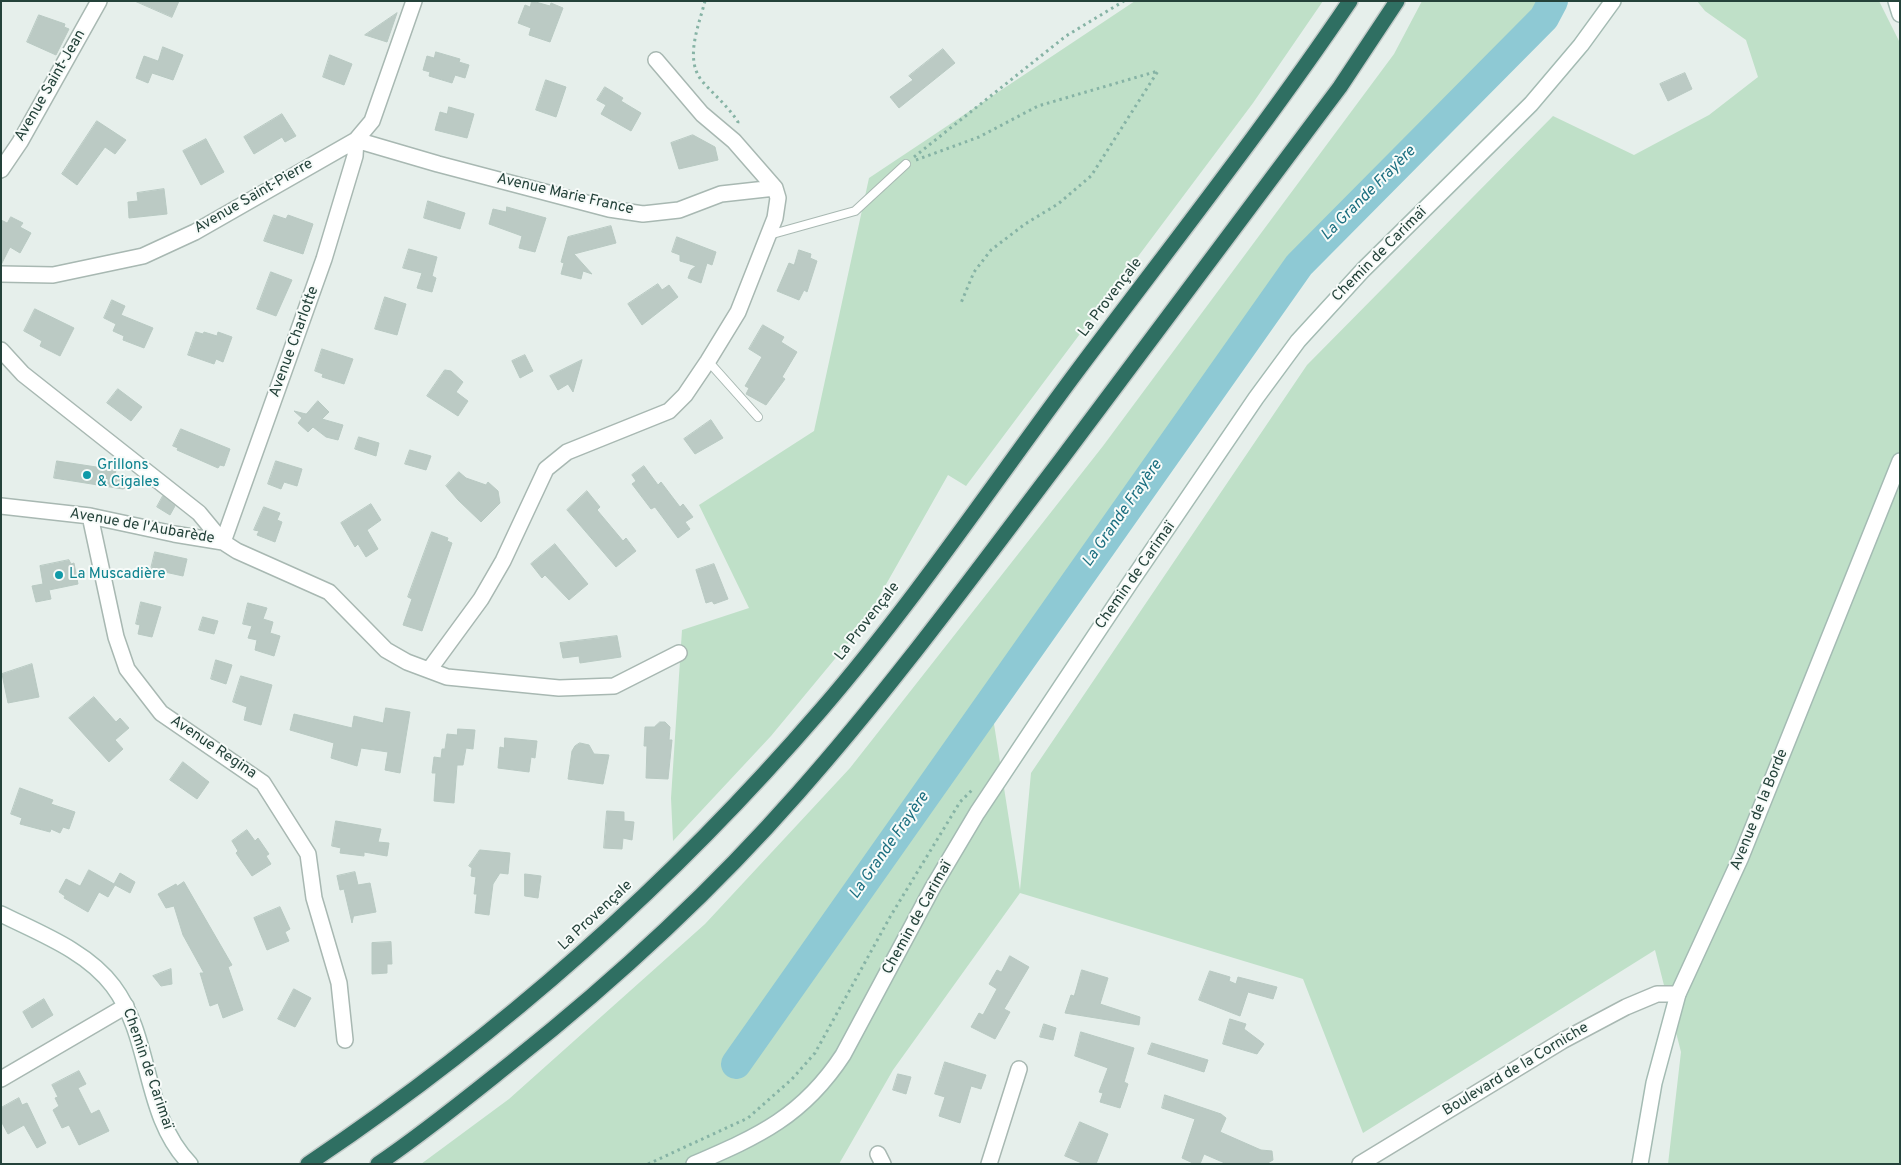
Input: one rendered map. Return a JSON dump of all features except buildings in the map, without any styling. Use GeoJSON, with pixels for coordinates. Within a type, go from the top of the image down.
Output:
{"type":"FeatureCollection","features":[{"type":"Feature","properties":{"kind":"highway","name":"La Provençale"},"geometry":{"type":"LineString","coordinates":[[308,1164],[417,1088],[521,1007],[609,930],[764,774],[823,707],[948,548],[1079,369],[1230,171],[1350,1]]}},
{"type":"Feature","properties":{"kind":"highway"},"geometry":{"type":"LineString","coordinates":[[378,1164],[476,1091],[570,1016],[653,942],[733,864],[797,794],[871,708],[947,613],[1340,87],[1397,1]]}},
{"type":"Feature","properties":{"kind":"street","name":"Avenue Saint-Jean"},"geometry":{"type":"LineString","coordinates":[[1,170],[20,142],[99,1]]}},
{"type":"Feature","properties":{"kind":"street","name":"Avenue Saint-Pierre"},"geometry":{"type":"LineString","coordinates":[[1,274],[53,274],[143,256],[195,232],[356,140],[372,121],[414,1]]}},
{"type":"Feature","properties":{"kind":"street","name":"Chemin de Carimaï"},"geometry":{"type":"LineString","coordinates":[[694,1164],[771,1128],[805,1102],[827,1080],[843,1055],[933,887],[977,814],[1276,370],[1336,298],[1536,98],[1580,45],[1613,1]]}},
{"type":"Feature","properties":{"kind":"street"},"geometry":{"type":"LineString","coordinates":[[1896,1],[1900,14]]}},
{"type":"Feature","properties":{"kind":"street"},"geometry":{"type":"LineString","coordinates":[[429,670],[485,591],[503,561],[546,469],[568,452],[669,411],[685,395],[738,312],[775,218],[778,198],[775,188],[734,141],[702,114],[656,60]]}},
{"type":"Feature","properties":{"kind":"street","name":"Avenue Marie France"},"geometry":{"type":"LineString","coordinates":[[356,140],[438,164],[609,208],[643,214],[679,210],[721,194],[775,188]]}},
{"type":"Feature","properties":{"kind":"street","name":"Avenue Charlotte"},"geometry":{"type":"LineString","coordinates":[[223,542],[324,259],[355,156],[356,140]]}},
{"type":"Feature","properties":{"kind":"street"},"geometry":{"type":"LineString","coordinates":[[1,350],[23,374],[200,513],[223,542]]}},
{"type":"Feature","properties":{"kind":"street","name":"Avenue de la Borde"},"geometry":{"type":"LineString","coordinates":[[1640,1164],[1654,1083],[1678,994],[1741,857],[1900,461]]}},
{"type":"Feature","properties":{"kind":"street","name":"Avenue de l'Aubarède"},"geometry":{"type":"LineString","coordinates":[[1,506],[90,516],[174,534],[223,542],[236,551],[329,592],[386,650],[407,662],[447,677],[559,688],[614,686],[679,654]]}},
{"type":"Feature","properties":{"kind":"street","name":"Avenue Regina"},"geometry":{"type":"LineString","coordinates":[[90,516],[116,637],[127,669],[161,712],[263,783],[308,854],[314,898],[339,983],[345,1040]]}},
{"type":"Feature","properties":{"kind":"street","name":"Chemin de Carimaï"},"geometry":{"type":"LineString","coordinates":[[1,914],[54,941],[93,965],[113,985],[126,1006],[167,1132],[190,1164]]}},
{"type":"Feature","properties":{"kind":"street","name":"Boulevard de la Corniche"},"geometry":{"type":"LineString","coordinates":[[1360,1164],[1562,1041],[1626,1007],[1657,994],[1678,994]]}},
{"type":"Feature","properties":{"kind":"street"},"geometry":{"type":"LineString","coordinates":[[1,1079],[126,1006]]}},
{"type":"Feature","properties":{"kind":"street"},"geometry":{"type":"LineString","coordinates":[[989,1164],[1019,1069]]}},
{"type":"Feature","properties":{"kind":"lane"},"geometry":{"type":"LineString","coordinates":[[768,235],[855,211],[906,164]]}},
{"type":"Feature","properties":{"kind":"lane"},"geometry":{"type":"LineString","coordinates":[[708,361],[758,417]]}},
{"type":"Feature","properties":{"kind":"path"},"geometry":{"type":"LineString","coordinates":[[705,1],[694,44],[694,62],[701,79],[729,107],[738,122],[734,141]]}},
{"type":"Feature","properties":{"kind":"path"},"geometry":{"type":"LineString","coordinates":[[906,164],[1066,36],[1124,1]]}},
{"type":"Feature","properties":{"kind":"path"},"geometry":{"type":"LineString","coordinates":[[906,164],[979,137],[1038,106],[1158,71],[1092,176],[1058,204],[1025,224],[991,250],[974,272],[961,303]]}},
{"type":"Feature","properties":{"kind":"green space"},"geometry":{"type":"Polygon","coordinates":[[[1135,1],[1323,1],[1253,103],[966,486],[948,475],[863,625],[771,736],[673,841],[671,798],[682,630],[749,608],[699,505],[814,431],[869,178],[1135,1]]]}},
{"type":"Feature","properties":{"kind":"green space"},"geometry":{"type":"Polygon","coordinates":[[[1422,1],[1539,1],[1523,28],[1270,288],[989,692],[1020,890],[1031,773],[1307,365],[1553,116],[1634,155],[1709,115],[1758,77],[1746,40],[1705,11],[1697,1],[1879,1],[1900,43],[1900,1164],[1668,1164],[1681,1052],[1655,950],[1363,1133],[1303,979],[1020,893],[893,1070],[839,1164],[421,1164],[509,1099],[705,924],[850,768],[1103,446],[1394,54],[1422,1]]]}},
{"type":"Feature","properties":{"kind":"waterway","name":"La Grande Frayère"},"geometry":{"type":"LineString","coordinates":[[736,1064],[1299,265],[1544,18],[1553,1]]}},
{"type":"Feature","properties":{"kind":"place","name":"Grillons & Cigales"},"geometry":{"type":"Point","coordinates":[87,475]}},
{"type":"Feature","properties":{"kind":"place","name":"La Muscadière"},"geometry":{"type":"Point","coordinates":[59,575]}}]}
